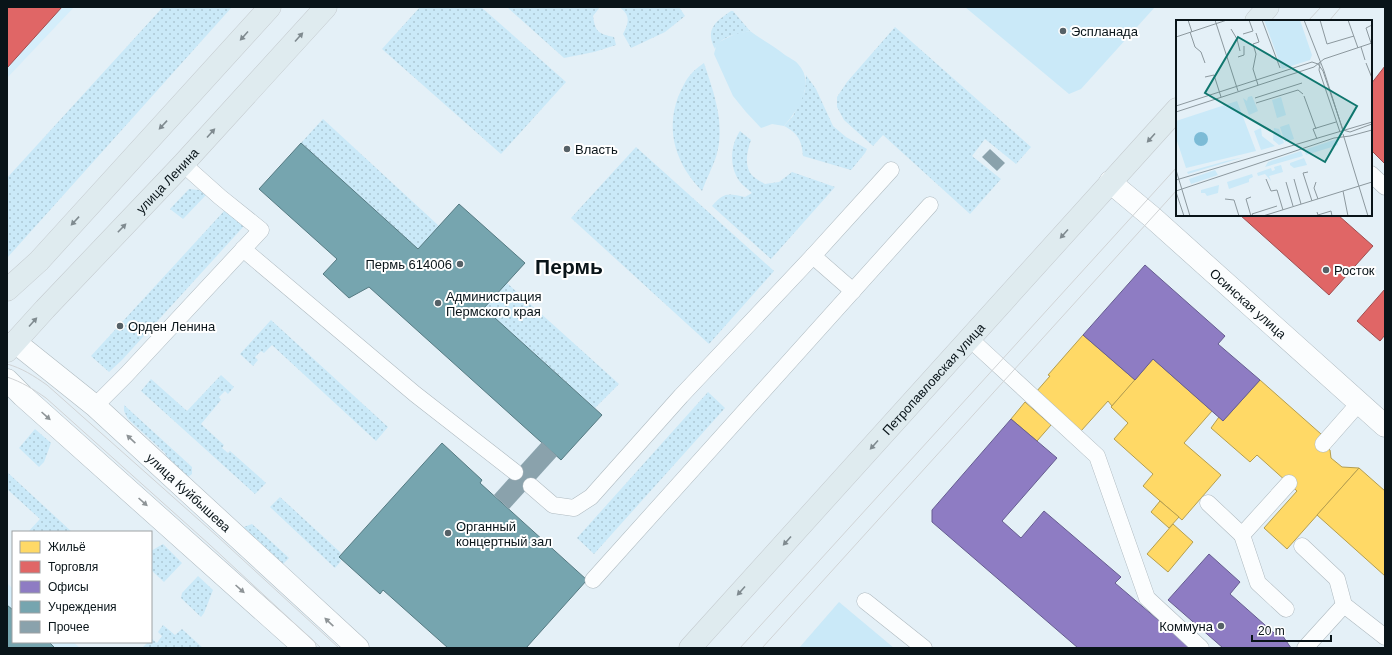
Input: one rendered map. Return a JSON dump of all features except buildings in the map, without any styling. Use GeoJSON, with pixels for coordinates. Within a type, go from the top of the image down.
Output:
{"type":"FeatureCollection","features":[{"type":"Feature","properties":{"kind":"main road"},"geometry":{"type":"LineString","coordinates":[[7,290],[39,261],[269,7]]}},
{"type":"Feature","properties":{"kind":"main road","name":"улица Ленина"},"geometry":{"type":"LineString","coordinates":[[11,347],[183,164],[326,7]]}},
{"type":"Feature","properties":{"kind":"main road"},"geometry":{"type":"LineString","coordinates":[[1257,20],[1268,7]]}},
{"type":"Feature","properties":{"kind":"main road","name":"Петропавловская улица"},"geometry":{"type":"LineString","coordinates":[[690,648],[1176,109]]}},
{"type":"Feature","properties":{"kind":"street","name":"Осинская улица"},"geometry":{"type":"LineString","coordinates":[[1110,182],[1157,222],[1385,426]]}},
{"type":"Feature","properties":{"kind":"street","name":"улица Куйбышева"},"geometry":{"type":"LineString","coordinates":[[11,347],[95,406],[358,648]]}},
{"type":"Feature","properties":{"kind":"street"},"geometry":{"type":"LineString","coordinates":[[7,380],[15,393],[305,648]]}},
{"type":"Feature","properties":{"kind":"lane"},"geometry":{"type":"LineString","coordinates":[[95,406],[262,230],[220,197],[183,164]]}},
{"type":"Feature","properties":{"kind":"lane"},"geometry":{"type":"LineString","coordinates":[[531,486],[553,505],[574,508],[591,497],[681,396],[813,256],[891,170]]}},
{"type":"Feature","properties":{"kind":"lane"},"geometry":{"type":"LineString","coordinates":[[1372,175],[1385,187]]}},
{"type":"Feature","properties":{"kind":"lane"},"geometry":{"type":"LineString","coordinates":[[593,580],[930,205]]}},
{"type":"Feature","properties":{"kind":"lane"},"geometry":{"type":"LineString","coordinates":[[243,249],[415,394],[515,472]]}},
{"type":"Feature","properties":{"kind":"lane"},"geometry":{"type":"LineString","coordinates":[[813,256],[853,291]]}},
{"type":"Feature","properties":{"kind":"lane"},"geometry":{"type":"LineString","coordinates":[[970,339],[1097,456],[1147,598],[1201,648]]}},
{"type":"Feature","properties":{"kind":"lane"},"geometry":{"type":"LineString","coordinates":[[1323,444],[1360,403]]}},
{"type":"Feature","properties":{"kind":"lane"},"geometry":{"type":"LineString","coordinates":[[1242,535],[1288,483]]}},
{"type":"Feature","properties":{"kind":"lane"},"geometry":{"type":"LineString","coordinates":[[1208,503],[1242,535],[1258,582],[1286,609]]}},
{"type":"Feature","properties":{"kind":"lane"},"geometry":{"type":"LineString","coordinates":[[1302,546],[1338,579],[1344,605],[1385,637]]}},
{"type":"Feature","properties":{"kind":"lane"},"geometry":{"type":"LineString","coordinates":[[865,601],[924,648]]}},
{"type":"Feature","properties":{"kind":"lane"},"geometry":{"type":"LineString","coordinates":[[1305,648],[1344,605]]}},
{"type":"Feature","properties":{"kind":"shaded area"},"geometry":{"type":"Polygon","coordinates":[[[7,7],[74,7],[7,78],[7,7]]]}},
{"type":"Feature","properties":{"kind":"shaded area"},"geometry":{"type":"Polygon","coordinates":[[[163,7],[232,7],[7,258],[7,178],[163,7]]]}},
{"type":"Feature","properties":{"kind":"shaded area"},"geometry":{"type":"Polygon","coordinates":[[[420,7],[481,7],[566,82],[501,154],[382,49],[420,7]]]}},
{"type":"Feature","properties":{"kind":"shaded area"},"geometry":{"type":"Polygon","coordinates":[[[507,7],[600,7],[593,16],[595,26],[601,33],[614,37],[616,45],[594,52],[564,58],[507,7]]]}},
{"type":"Feature","properties":{"kind":"shaded area"},"geometry":{"type":"Polygon","coordinates":[[[619,7],[679,7],[685,16],[665,32],[631,48],[623,34],[628,23],[628,19],[626,13],[619,7]]]}},
{"type":"Feature","properties":{"kind":"shaded area","name":"Эспланада"},"geometry":{"type":"Polygon","coordinates":[[[965,7],[1155,7],[1081,89],[1069,94],[965,7]]]}},
{"type":"Feature","properties":{"kind":"shaded area"},"geometry":{"type":"Polygon","coordinates":[[[733,11],[750,31],[725,38],[717,45],[715,49],[712,42],[711,31],[720,19],[733,11]]]}},
{"type":"Feature","properties":{"kind":"shaded area"},"geometry":{"type":"Polygon","coordinates":[[[895,27],[1031,147],[1016,164],[985,139],[972,156],[1001,179],[970,214],[883,135],[873,146],[844,120],[837,107],[837,97],[847,82],[895,27]]]}},
{"type":"Feature","properties":{"kind":"shaded area"},"geometry":{"type":"Polygon","coordinates":[[[750,31],[795,61],[803,71],[805,88],[803,96],[795,112],[784,126],[772,124],[761,128],[733,96],[714,54],[717,43],[735,34],[750,31]]]}},
{"type":"Feature","properties":{"kind":"shaded area"},"geometry":{"type":"Polygon","coordinates":[[[704,63],[718,110],[720,133],[716,157],[702,191],[693,181],[680,159],[673,136],[673,123],[674,110],[678,97],[687,79],[704,63]]]}},
{"type":"Feature","properties":{"kind":"shaded area"},"geometry":{"type":"Polygon","coordinates":[[[806,75],[816,89],[833,126],[846,137],[867,149],[851,170],[803,156],[802,146],[798,138],[793,132],[784,126],[793,116],[805,91],[806,75]]]}},
{"type":"Feature","properties":{"kind":"shaded area"},"geometry":{"type":"Polygon","coordinates":[[[323,119],[439,226],[418,249],[301,143],[323,119]]]}},
{"type":"Feature","properties":{"kind":"shaded area"},"geometry":{"type":"Polygon","coordinates":[[[740,131],[751,140],[747,154],[747,164],[748,169],[758,180],[765,184],[779,182],[792,172],[835,187],[771,259],[712,206],[723,196],[730,194],[745,197],[752,193],[740,182],[734,170],[732,156],[734,143],[740,131]]]}},
{"type":"Feature","properties":{"kind":"shaded area"},"geometry":{"type":"Polygon","coordinates":[[[636,147],[774,271],[709,344],[571,218],[636,147]]]}},
{"type":"Feature","properties":{"kind":"shaded area"},"geometry":{"type":"Polygon","coordinates":[[[189,189],[199,190],[206,195],[183,219],[170,209],[189,189]]]}},
{"type":"Feature","properties":{"kind":"shaded area"},"geometry":{"type":"Polygon","coordinates":[[[225,210],[244,226],[122,360],[109,372],[91,356],[225,210]]]}},
{"type":"Feature","properties":{"kind":"shaded area"},"geometry":{"type":"Polygon","coordinates":[[[507,283],[619,384],[595,408],[484,308],[507,283]]]}},
{"type":"Feature","properties":{"kind":"shaded area"},"geometry":{"type":"Polygon","coordinates":[[[271,320],[388,427],[376,441],[272,345],[264,353],[261,351],[255,357],[258,360],[253,366],[240,354],[271,320]]]}},
{"type":"Feature","properties":{"kind":"shaded area"},"geometry":{"type":"Polygon","coordinates":[[[221,375],[234,387],[228,394],[225,391],[219,397],[221,400],[201,424],[224,445],[222,448],[228,453],[230,451],[266,483],[255,494],[141,391],[151,379],[187,411],[221,375]]]}},
{"type":"Feature","properties":{"kind":"shaded area"},"geometry":{"type":"Polygon","coordinates":[[[708,392],[725,408],[594,554],[577,538],[708,392]]]}},
{"type":"Feature","properties":{"kind":"shaded area"},"geometry":{"type":"Polygon","coordinates":[[[124,405],[192,467],[192,474],[181,482],[173,470],[165,453],[128,419],[124,411],[124,405]]]}},
{"type":"Feature","properties":{"kind":"shaded area"},"geometry":{"type":"Polygon","coordinates":[[[35,429],[51,443],[44,462],[39,467],[19,448],[35,429]]]}},
{"type":"Feature","properties":{"kind":"shaded area"},"geometry":{"type":"Polygon","coordinates":[[[7,472],[71,531],[29,531],[40,519],[7,489],[7,472]]]}},
{"type":"Feature","properties":{"kind":"shaded area"},"geometry":{"type":"Polygon","coordinates":[[[280,497],[341,553],[339,557],[341,561],[335,568],[270,507],[280,497]]]}},
{"type":"Feature","properties":{"kind":"shaded area"},"geometry":{"type":"Polygon","coordinates":[[[252,524],[289,558],[279,568],[239,533],[244,527],[252,524]]]}},
{"type":"Feature","properties":{"kind":"shaded area"},"geometry":{"type":"Polygon","coordinates":[[[163,544],[182,563],[164,582],[152,571],[152,550],[163,544]]]}},
{"type":"Feature","properties":{"kind":"shaded area"},"geometry":{"type":"Polygon","coordinates":[[[198,576],[213,590],[201,617],[181,598],[182,593],[198,576]]]}},
{"type":"Feature","properties":{"kind":"shaded area"},"geometry":{"type":"Polygon","coordinates":[[[7,583],[12,588],[12,643],[74,643],[80,648],[7,648],[7,583]]]}},
{"type":"Feature","properties":{"kind":"shaded area"},"geometry":{"type":"Polygon","coordinates":[[[839,602],[894,648],[799,648],[839,602]]]}},
{"type":"Feature","properties":{"kind":"shaded area"},"geometry":{"type":"Polygon","coordinates":[[[163,625],[175,635],[182,629],[203,648],[142,648],[147,643],[152,643],[152,639],[157,643],[162,636],[158,632],[163,625]]]}},
{"type":"Feature","properties":{"kind":"tram line"},"geometry":{"type":"LineString","coordinates":[[1309,20],[1321,7]]}},
{"type":"Feature","properties":{"kind":"tram line"},"geometry":{"type":"LineString","coordinates":[[1330,20],[1341,7]]}},
{"type":"Feature","properties":{"kind":"tram line"},"geometry":{"type":"LineString","coordinates":[[740,648],[1176,168]]}},
{"type":"Feature","properties":{"kind":"tram line"},"geometry":{"type":"LineString","coordinates":[[762,648],[1176,191]]}},
{"type":"Feature","properties":{"kind":"tram line"},"geometry":{"type":"LineString","coordinates":[[7,364],[33,375],[47,385],[217,536],[339,648]]}},
{"type":"Feature","properties":{"kind":"tram line"},"geometry":{"type":"LineString","coordinates":[[7,377],[18,381],[46,398],[210,545],[321,648]]}},
{"type":"Feature","properties":{"kind":"place","name":"Эспланада"},"geometry":{"type":"Point","coordinates":[1063,31]}},
{"type":"Feature","properties":{"kind":"place","name":"Власть"},"geometry":{"type":"Point","coordinates":[567,149]}},
{"type":"Feature","properties":{"kind":"place","name":"Пермь 614006"},"geometry":{"type":"Point","coordinates":[460,264]}},
{"type":"Feature","properties":{"kind":"place","name":"Росток"},"geometry":{"type":"Point","coordinates":[1326,270]}},
{"type":"Feature","properties":{"kind":"place","name":"Администрация Пермского края"},"geometry":{"type":"Point","coordinates":[438,303]}},
{"type":"Feature","properties":{"kind":"place","name":"Орден Ленина"},"geometry":{"type":"Point","coordinates":[120,326]}},
{"type":"Feature","properties":{"kind":"place","name":"Органный концертный зал"},"geometry":{"type":"Point","coordinates":[448,533]}},
{"type":"Feature","properties":{"kind":"place","name":"Коммуна"},"geometry":{"type":"Point","coordinates":[1221,626]}},
{"type":"Feature","properties":{"kind":"district","name":"Пермь"},"geometry":{"type":"Point","coordinates":[569,267]}}]}
